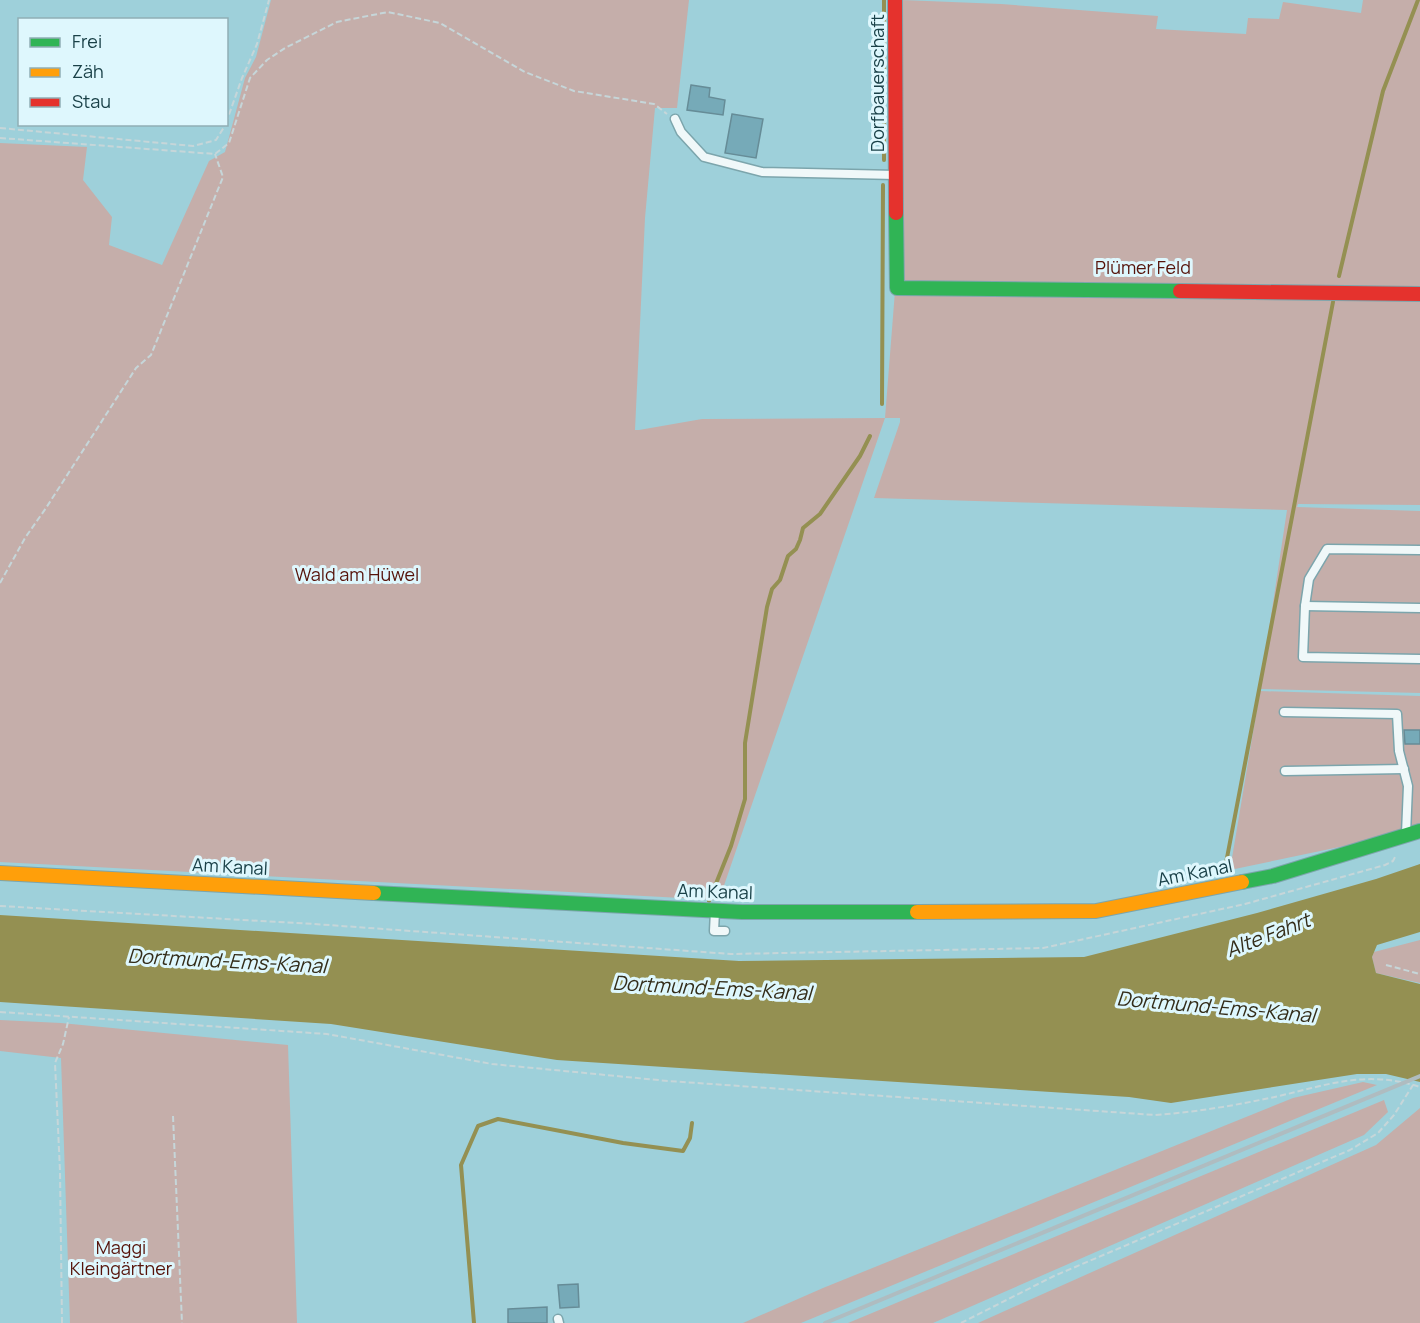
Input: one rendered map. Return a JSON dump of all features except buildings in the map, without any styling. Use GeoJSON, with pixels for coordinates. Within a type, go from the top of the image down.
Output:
{"type":"FeatureCollection","features":[{"type":"Feature","properties":{"kind":"street","name":"Dorfbauerschaft"},"geometry":{"type":"LineString","coordinates":[[895,0],[897,175]]}},
{"type":"Feature","properties":{"kind":"street"},"geometry":{"type":"LineString","coordinates":[[897,175],[897,288],[1420,294]]}},
{"type":"Feature","properties":{"kind":"street","name":"Am Kanal"},"geometry":{"type":"LineString","coordinates":[[0,873],[715,911],[1096,911],[1273,876],[1413,833]]}},
{"type":"Feature","properties":{"kind":"lane","name":"Dorfbauerschaft"},"geometry":{"type":"LineString","coordinates":[[675,119],[681,132],[704,157],[762,172],[897,175]]}},
{"type":"Feature","properties":{"kind":"lane"},"geometry":{"type":"LineString","coordinates":[[1420,550],[1328,549],[1309,579],[1305,606],[1303,657],[1420,659]]}},
{"type":"Feature","properties":{"kind":"lane"},"geometry":{"type":"LineString","coordinates":[[1305,606],[1420,608]]}},
{"type":"Feature","properties":{"kind":"lane"},"geometry":{"type":"LineString","coordinates":[[1284,712],[1397,714],[1399,751],[1408,786],[1413,833]]}},
{"type":"Feature","properties":{"kind":"lane"},"geometry":{"type":"LineString","coordinates":[[1285,771],[1404,769]]}},
{"type":"Feature","properties":{"kind":"lane"},"geometry":{"type":"LineString","coordinates":[[715,911],[714,931],[725,932]]}},
{"type":"Feature","properties":{"kind":"path"},"geometry":{"type":"LineString","coordinates":[[228,118],[257,44],[269,0]]}},
{"type":"Feature","properties":{"kind":"path"},"geometry":{"type":"LineString","coordinates":[[0,138],[215,154],[229,143],[250,78],[267,60],[285,48],[337,22],[388,12],[440,23],[525,72],[574,91],[654,105],[675,119]]}},
{"type":"Feature","properties":{"kind":"path"},"geometry":{"type":"LineString","coordinates":[[242,78],[250,78]]}},
{"type":"Feature","properties":{"kind":"path"},"geometry":{"type":"LineString","coordinates":[[0,128],[193,146],[216,140],[225,126]]}},
{"type":"Feature","properties":{"kind":"path"},"geometry":{"type":"LineString","coordinates":[[0,583],[25,538],[136,368],[151,355],[223,177],[215,154]]}},
{"type":"Feature","properties":{"kind":"path"},"geometry":{"type":"LineString","coordinates":[[1386,965],[1420,974]]}},
{"type":"Feature","properties":{"kind":"path"},"geometry":{"type":"LineString","coordinates":[[0,1012],[327,1034],[492,1064],[668,1081],[1155,1115],[1194,1112],[1372,1077],[1420,1087]]}},
{"type":"Feature","properties":{"kind":"path"},"geometry":{"type":"LineString","coordinates":[[62,1323],[60,1171],[55,1063],[63,1044],[69,1017]]}},
{"type":"Feature","properties":{"kind":"path"},"geometry":{"type":"LineString","coordinates":[[960,1323],[1054,1276],[1350,1150],[1378,1133],[1394,1114],[1413,1084]]}},
{"type":"Feature","properties":{"kind":"path"},"geometry":{"type":"LineString","coordinates":[[173,1116],[182,1323]]}},
{"type":"Feature","properties":{"kind":"green space","name":"Wald am Hüwel"},"geometry":{"type":"Polygon","coordinates":[[[271,0],[689,0],[677,108],[655,108],[645,218],[635,430],[702,419],[885,418],[719,900],[0,862],[0,143],[87,147],[83,180],[112,217],[109,245],[162,265],[209,161],[225,152],[245,78],[256,57],[271,0]]]}},
{"type":"Feature","properties":{"kind":"green space","name":"Plümer Feld"},"geometry":{"type":"Polygon","coordinates":[[[902,0],[1001,4],[1158,16],[1156,29],[1246,34],[1248,18],[1279,19],[1283,2],[1361,13],[1363,0],[1420,0],[1420,505],[1298,504],[1297,507],[1420,511],[1420,693],[1260,689],[1287,510],[874,498],[900,422],[900,418],[885,418],[895,291],[902,0]]]}},
{"type":"Feature","properties":{"kind":"green space"},"geometry":{"type":"Polygon","coordinates":[[[1260,691],[1420,696],[1420,828],[1397,835],[1230,870],[1260,691]]]}},
{"type":"Feature","properties":{"kind":"green space"},"geometry":{"type":"Polygon","coordinates":[[[1420,940],[1420,983],[1376,973],[1372,957],[1374,952],[1420,940]]]}},
{"type":"Feature","properties":{"kind":"green space","name":"Maggi Kleingärtner"},"geometry":{"type":"Polygon","coordinates":[[[0,1020],[61,1023],[288,1045],[297,1323],[70,1323],[61,1058],[0,1051],[0,1020]]]}},
{"type":"Feature","properties":{"kind":"green space"},"geometry":{"type":"Polygon","coordinates":[[[1363,1082],[1377,1085],[801,1323],[743,1323],[823,1288],[1293,1098],[1363,1082]]]}},
{"type":"Feature","properties":{"kind":"green space"},"geometry":{"type":"Polygon","coordinates":[[[1384,1100],[1388,1112],[1364,1135],[933,1323],[848,1323],[1384,1100]]]}},
{"type":"Feature","properties":{"kind":"green space"},"geometry":{"type":"Polygon","coordinates":[[[1420,1108],[1420,1323],[978,1323],[1376,1145],[1420,1108]]]}},
{"type":"Feature","properties":{"kind":"water"},"geometry":{"type":"Polygon","coordinates":[[[1420,864],[1420,932],[1377,945],[1372,957],[1376,973],[1420,984],[1420,1082],[1386,1074],[1357,1074],[1171,1103],[1129,1097],[557,1060],[331,1024],[0,1002],[0,915],[739,961],[1084,957],[1257,913],[1420,864]]]}},
{"type":"Feature","properties":{"kind":"waterway"},"geometry":{"type":"LineString","coordinates":[[884,0],[884,90]]}},
{"type":"Feature","properties":{"kind":"waterway"},"geometry":{"type":"LineString","coordinates":[[1339,276],[1383,91],[1418,0]]}},
{"type":"Feature","properties":{"kind":"waterway"},"geometry":{"type":"LineString","coordinates":[[884,108],[884,160]]}},
{"type":"Feature","properties":{"kind":"waterway"},"geometry":{"type":"LineString","coordinates":[[882,404],[883,185]]}},
{"type":"Feature","properties":{"kind":"waterway"},"geometry":{"type":"LineString","coordinates":[[1226,863],[1333,302]]}},
{"type":"Feature","properties":{"kind":"waterway"},"geometry":{"type":"LineString","coordinates":[[709,901],[731,846],[745,799],[745,743],[767,607],[772,589],[780,580],[788,556],[796,549],[803,528],[820,514],[860,456],[870,436]]}},
{"type":"Feature","properties":{"kind":"waterway"},"geometry":{"type":"LineString","coordinates":[[474,1323],[461,1165],[478,1126],[498,1119],[623,1143],[683,1151],[690,1138],[692,1123]]}},
{"type":"Feature","properties":{"kind":"railway"},"geometry":{"type":"LineString","coordinates":[[825,1323],[1420,1076]]}},
{"type":"Feature","properties":{"kind":"traffic: fast"},"geometry":{"type":"LineString","coordinates":[[896,213],[897,288],[1180,291]]}},
{"type":"Feature","properties":{"kind":"traffic: fast"},"geometry":{"type":"LineString","coordinates":[[1242,882],[1273,876],[1420,831]]}},
{"type":"Feature","properties":{"kind":"traffic: fast"},"geometry":{"type":"LineString","coordinates":[[374,893],[742,912],[917,912]]}},
{"type":"Feature","properties":{"kind":"traffic: slow"},"geometry":{"type":"LineString","coordinates":[[0,873],[374,893]]}},
{"type":"Feature","properties":{"kind":"traffic: slow"},"geometry":{"type":"LineString","coordinates":[[917,912],[1096,911],[1242,882]]}},
{"type":"Feature","properties":{"kind":"traffic: jam"},"geometry":{"type":"LineString","coordinates":[[895,0],[896,213]]}},
{"type":"Feature","properties":{"kind":"traffic: jam"},"geometry":{"type":"LineString","coordinates":[[1180,291],[1420,294]]}},
{"type":"Feature","properties":{"kind":"water label","name":"Alte Fahrt"},"geometry":{"type":"Point","coordinates":[1268,935]}},
{"type":"Feature","properties":{"kind":"water label","name":"Dortmund-Ems-Kanal"},"geometry":{"type":"Point","coordinates":[227,961]}},
{"type":"Feature","properties":{"kind":"water label","name":"Dortmund-Ems-Kanal"},"geometry":{"type":"Point","coordinates":[712,988]}},
{"type":"Feature","properties":{"kind":"water label","name":"Dortmund-Ems-Kanal"},"geometry":{"type":"Point","coordinates":[1216,1007]}}]}
